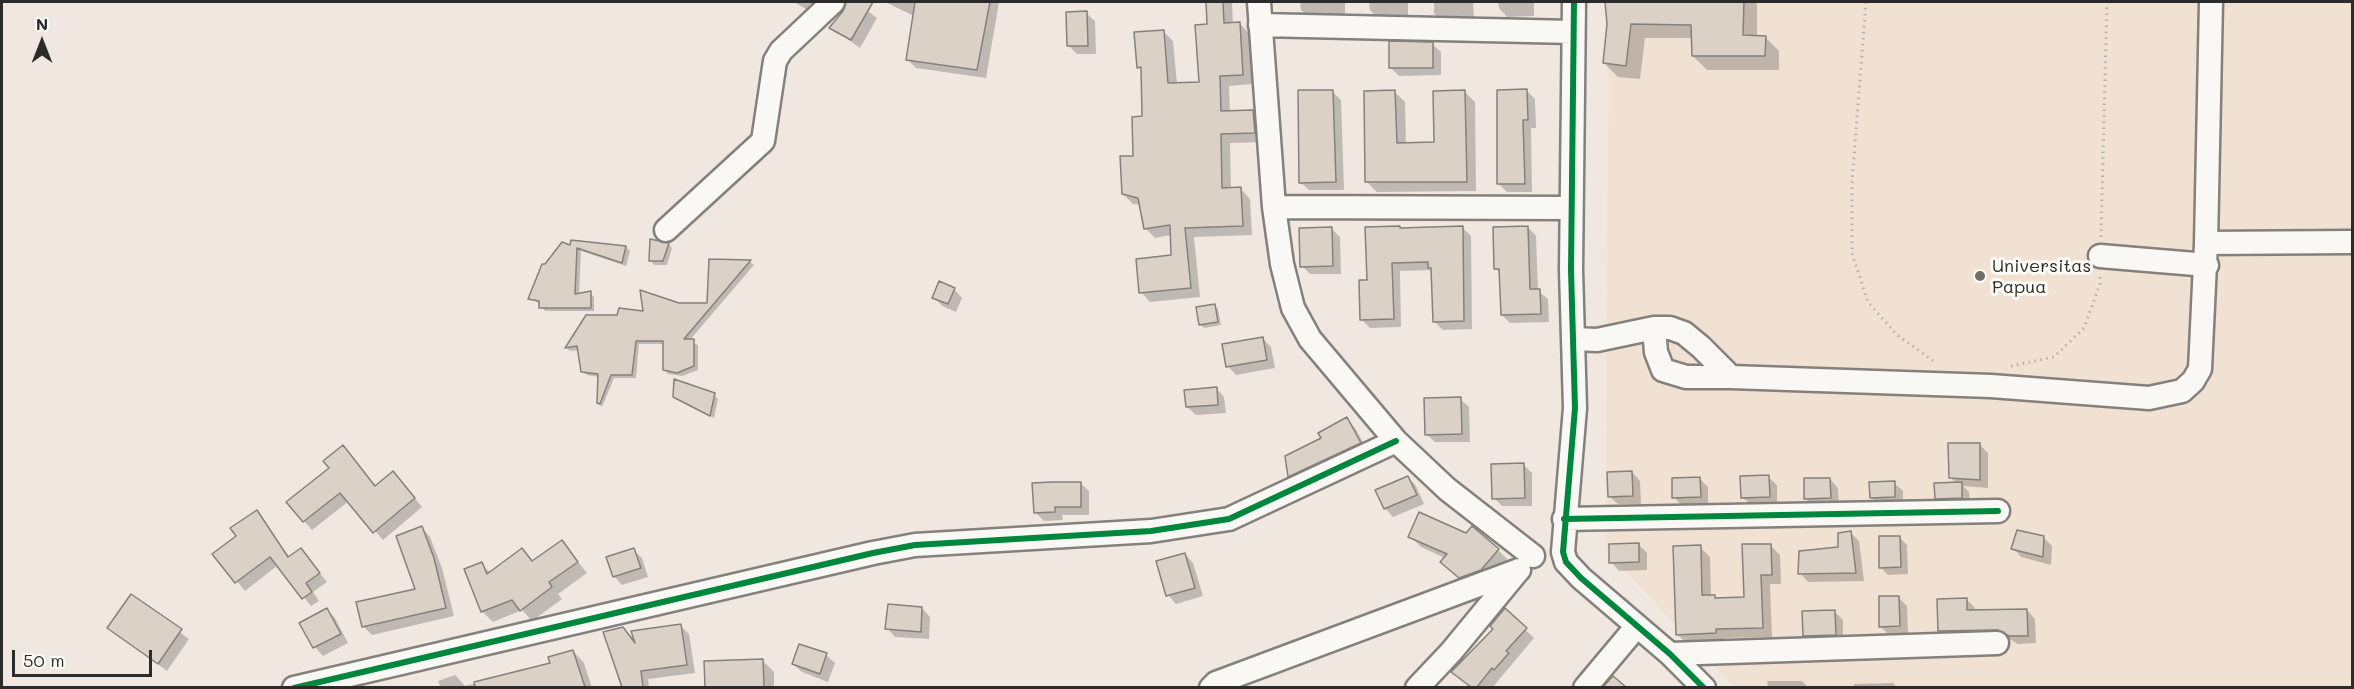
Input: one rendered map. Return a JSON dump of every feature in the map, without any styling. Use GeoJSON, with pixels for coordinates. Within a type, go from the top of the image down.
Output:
{"type":"FeatureCollection","features":[{"type":"Feature","properties":{"kind":"street"},"geometry":{"type":"LineString","coordinates":[[666,230],[763,141],[776,61],[781,51],[833,2]]}},
{"type":"Feature","properties":{"kind":"street"},"geometry":{"type":"LineString","coordinates":[[1259,2],[1274,207],[1282,264],[1293,308],[1310,339],[1396,441],[1526,563]]}},
{"type":"Feature","properties":{"kind":"street"},"geometry":{"type":"LineString","coordinates":[[1574,2],[1571,208],[1575,408],[1563,552],[1566,562],[1581,578],[1670,654],[1704,687]]}},
{"type":"Feature","properties":{"kind":"street"},"geometry":{"type":"LineString","coordinates":[[1654,328],[1656,352],[1663,370],[1686,377],[1991,386],[2150,398],[2182,391],[2193,381],[2200,369],[2206,254],[2211,2]]}},
{"type":"Feature","properties":{"kind":"street"},"geometry":{"type":"LineString","coordinates":[[1260,25],[1573,33]]}},
{"type":"Feature","properties":{"kind":"street"},"geometry":{"type":"LineString","coordinates":[[1274,207],[1571,208]]}},
{"type":"Feature","properties":{"kind":"street"},"geometry":{"type":"LineString","coordinates":[[2100,256],[2206,254],[2352,242]]}},
{"type":"Feature","properties":{"kind":"street"},"geometry":{"type":"LineString","coordinates":[[1574,339],[1597,340],[1654,328],[1670,328],[1684,333],[1731,377]]}},
{"type":"Feature","properties":{"kind":"street"},"geometry":{"type":"LineString","coordinates":[[294,687],[873,553],[925,544],[1151,531],[1229,519],[1396,441]]}},
{"type":"Feature","properties":{"kind":"street"},"geometry":{"type":"LineString","coordinates":[[1564,519],[1998,511]]}},
{"type":"Feature","properties":{"kind":"street"},"geometry":{"type":"LineString","coordinates":[[1211,687],[1216,683],[1526,563],[1563,552]]}},
{"type":"Feature","properties":{"kind":"street"},"geometry":{"type":"LineString","coordinates":[[1417,687],[1451,652],[1526,563]]}},
{"type":"Feature","properties":{"kind":"street"},"geometry":{"type":"LineString","coordinates":[[1585,687],[1637,626]]}},
{"type":"Feature","properties":{"kind":"street"},"geometry":{"type":"LineString","coordinates":[[1670,654],[1997,643]]}},
{"type":"Feature","properties":{"kind":"path"},"geometry":{"type":"LineString","coordinates":[[1866,2],[1852,183],[1852,253],[1868,302],[1897,334],[1933,362],[1944,362]]}},
{"type":"Feature","properties":{"kind":"path"},"geometry":{"type":"LineString","coordinates":[[2008,366],[2054,357],[2084,328],[2100,284],[2107,2]]}},
{"type":"Feature","properties":{"kind":"shaded area","name":"Universitas Papua"},"geometry":{"type":"Polygon","coordinates":[[[2352,2],[2352,687],[1733,687],[1605,549],[1609,3],[2352,2]]]}},
{"type":"Feature","properties":{"kind":"building"},"geometry":{"type":"Polygon","coordinates":[[[846,2],[873,2],[851,40],[829,28],[843,11],[846,2]]]}},
{"type":"Feature","properties":{"kind":"building"},"geometry":{"type":"Polygon","coordinates":[[[915,2],[990,2],[977,70],[906,60],[915,2]]]}},
{"type":"Feature","properties":{"kind":"building"},"geometry":{"type":"Polygon","coordinates":[[[1206,2],[1223,2],[1224,23],[1240,22],[1243,75],[1220,76],[1221,111],[1253,110],[1255,133],[1221,134],[1222,188],[1241,187],[1243,226],[1185,228],[1191,288],[1139,293],[1136,259],[1171,255],[1170,225],[1144,229],[1138,198],[1122,194],[1120,156],[1133,156],[1132,117],[1142,116],[1141,67],[1137,68],[1134,32],[1164,30],[1168,83],[1199,82],[1195,25],[1207,24],[1206,2]]]}},
{"type":"Feature","properties":{"kind":"building"},"geometry":{"type":"Polygon","coordinates":[[[1605,2],[1744,2],[1743,35],[1766,36],[1765,56],[1692,56],[1691,25],[1631,24],[1626,66],[1603,63],[1607,24],[1605,2]]]}},
{"type":"Feature","properties":{"kind":"building"},"geometry":{"type":"Polygon","coordinates":[[[1087,11],[1088,46],[1067,46],[1066,12],[1087,11]]]}},
{"type":"Feature","properties":{"kind":"building"},"geometry":{"type":"Polygon","coordinates":[[[1389,41],[1433,42],[1433,68],[1389,68],[1389,41]]]}},
{"type":"Feature","properties":{"kind":"building"},"geometry":{"type":"Polygon","coordinates":[[[1527,89],[1528,120],[1523,120],[1525,184],[1497,184],[1497,90],[1527,89]]]}},
{"type":"Feature","properties":{"kind":"building"},"geometry":{"type":"Polygon","coordinates":[[[1298,90],[1333,90],[1336,182],[1299,183],[1298,90]]]}},
{"type":"Feature","properties":{"kind":"building"},"geometry":{"type":"Polygon","coordinates":[[[1395,90],[1397,143],[1434,142],[1433,91],[1465,90],[1467,182],[1365,182],[1364,91],[1395,90]]]}},
{"type":"Feature","properties":{"kind":"building"},"geometry":{"type":"Polygon","coordinates":[[[1400,226],[1400,228],[1463,226],[1464,321],[1433,322],[1431,268],[1428,268],[1428,262],[1392,263],[1394,319],[1360,320],[1359,280],[1367,280],[1365,227],[1400,226]]]}},
{"type":"Feature","properties":{"kind":"building"},"geometry":{"type":"Polygon","coordinates":[[[1528,226],[1530,289],[1540,289],[1541,314],[1501,315],[1499,269],[1494,269],[1493,227],[1528,226]]]}},
{"type":"Feature","properties":{"kind":"building"},"geometry":{"type":"Polygon","coordinates":[[[1332,227],[1333,266],[1300,267],[1299,228],[1332,227]]]}},
{"type":"Feature","properties":{"kind":"building"},"geometry":{"type":"Polygon","coordinates":[[[650,239],[669,243],[663,261],[649,261],[650,239]]]}},
{"type":"Feature","properties":{"kind":"building"},"geometry":{"type":"Polygon","coordinates":[[[571,240],[626,246],[622,263],[577,248],[575,294],[591,291],[591,308],[539,308],[539,301],[528,299],[542,264],[545,264],[562,242],[570,245],[571,240]]]}},
{"type":"Feature","properties":{"kind":"building"},"geometry":{"type":"Polygon","coordinates":[[[709,259],[751,260],[684,339],[694,339],[694,366],[677,373],[663,370],[663,341],[636,341],[632,375],[611,375],[600,404],[597,403],[598,374],[581,372],[577,346],[565,348],[586,315],[617,315],[619,308],[643,311],[640,290],[679,303],[707,303],[709,259]]]}},
{"type":"Feature","properties":{"kind":"building"},"geometry":{"type":"Polygon","coordinates":[[[939,281],[955,288],[948,304],[932,298],[939,281]]]}},
{"type":"Feature","properties":{"kind":"building"},"geometry":{"type":"Polygon","coordinates":[[[1215,304],[1218,322],[1199,325],[1196,307],[1215,304]]]}},
{"type":"Feature","properties":{"kind":"building"},"geometry":{"type":"Polygon","coordinates":[[[1263,337],[1267,360],[1226,367],[1222,344],[1263,337]]]}},
{"type":"Feature","properties":{"kind":"building"},"geometry":{"type":"Polygon","coordinates":[[[674,379],[715,393],[710,416],[673,397],[674,379]]]}},
{"type":"Feature","properties":{"kind":"building"},"geometry":{"type":"Polygon","coordinates":[[[1217,387],[1218,405],[1186,407],[1184,390],[1217,387]]]}},
{"type":"Feature","properties":{"kind":"building"},"geometry":{"type":"Polygon","coordinates":[[[1461,397],[1462,434],[1425,435],[1424,398],[1461,397]]]}},
{"type":"Feature","properties":{"kind":"building"},"geometry":{"type":"Polygon","coordinates":[[[1347,417],[1361,443],[1288,477],[1285,456],[1321,438],[1318,433],[1347,417]]]}},
{"type":"Feature","properties":{"kind":"building"},"geometry":{"type":"Polygon","coordinates":[[[1948,443],[1980,443],[1980,480],[1949,478],[1948,443]]]}},
{"type":"Feature","properties":{"kind":"building"},"geometry":{"type":"Polygon","coordinates":[[[343,445],[375,486],[393,471],[415,498],[373,533],[340,493],[303,522],[286,502],[329,468],[323,461],[343,445]]]}},
{"type":"Feature","properties":{"kind":"building"},"geometry":{"type":"Polygon","coordinates":[[[1524,463],[1525,498],[1492,499],[1491,464],[1524,463]]]}},
{"type":"Feature","properties":{"kind":"building"},"geometry":{"type":"Polygon","coordinates":[[[1632,471],[1633,496],[1608,497],[1607,472],[1632,471]]]}},
{"type":"Feature","properties":{"kind":"building"},"geometry":{"type":"Polygon","coordinates":[[[1769,475],[1770,497],[1741,498],[1740,476],[1769,475]]]}},
{"type":"Feature","properties":{"kind":"building"},"geometry":{"type":"Polygon","coordinates":[[[1408,476],[1417,495],[1384,509],[1375,490],[1408,476]]]}},
{"type":"Feature","properties":{"kind":"building"},"geometry":{"type":"Polygon","coordinates":[[[1700,477],[1701,497],[1672,498],[1672,478],[1700,477]]]}},
{"type":"Feature","properties":{"kind":"building"},"geometry":{"type":"Polygon","coordinates":[[[1804,478],[1830,478],[1831,498],[1804,499],[1804,478]]]}},
{"type":"Feature","properties":{"kind":"building"},"geometry":{"type":"Polygon","coordinates":[[[1895,481],[1895,497],[1870,498],[1869,482],[1895,481]]]}},
{"type":"Feature","properties":{"kind":"building"},"geometry":{"type":"Polygon","coordinates":[[[1081,482],[1081,507],[1055,507],[1055,512],[1034,513],[1032,483],[1081,482]]]}},
{"type":"Feature","properties":{"kind":"building"},"geometry":{"type":"Polygon","coordinates":[[[1962,482],[1962,498],[1935,499],[1934,483],[1962,482]]]}},
{"type":"Feature","properties":{"kind":"building"},"geometry":{"type":"Polygon","coordinates":[[[257,510],[288,557],[301,548],[320,573],[306,583],[312,592],[302,599],[270,557],[235,583],[212,554],[236,536],[230,528],[257,510]]]}},
{"type":"Feature","properties":{"kind":"building"},"geometry":{"type":"Polygon","coordinates":[[[1419,512],[1466,533],[1472,526],[1499,549],[1481,570],[1459,578],[1440,562],[1447,554],[1408,537],[1419,512]]]}},
{"type":"Feature","properties":{"kind":"building"},"geometry":{"type":"Polygon","coordinates":[[[422,526],[434,558],[446,608],[362,627],[356,602],[415,589],[396,536],[422,526]]]}},
{"type":"Feature","properties":{"kind":"building"},"geometry":{"type":"Polygon","coordinates":[[[2017,530],[2044,536],[2043,557],[2011,549],[2017,530]]]}},
{"type":"Feature","properties":{"kind":"building"},"geometry":{"type":"Polygon","coordinates":[[[1851,531],[1856,573],[1798,574],[1799,551],[1838,547],[1838,533],[1851,531]]]}},
{"type":"Feature","properties":{"kind":"building"},"geometry":{"type":"Polygon","coordinates":[[[1879,536],[1900,536],[1901,567],[1879,568],[1879,536]]]}},
{"type":"Feature","properties":{"kind":"building"},"geometry":{"type":"Polygon","coordinates":[[[562,540],[578,562],[549,582],[552,587],[520,611],[512,600],[481,612],[464,569],[482,562],[487,574],[522,548],[532,561],[562,540]]]}},
{"type":"Feature","properties":{"kind":"building"},"geometry":{"type":"Polygon","coordinates":[[[1639,543],[1639,562],[1609,563],[1609,544],[1639,543]]]}},
{"type":"Feature","properties":{"kind":"building"},"geometry":{"type":"Polygon","coordinates":[[[1742,544],[1771,544],[1772,575],[1761,575],[1763,628],[1716,629],[1716,633],[1676,635],[1673,546],[1701,545],[1702,595],[1715,595],[1715,598],[1744,597],[1742,544]]]}},
{"type":"Feature","properties":{"kind":"building"},"geometry":{"type":"Polygon","coordinates":[[[634,548],[641,568],[613,577],[606,557],[634,548]]]}},
{"type":"Feature","properties":{"kind":"building"},"geometry":{"type":"Polygon","coordinates":[[[1185,553],[1195,588],[1166,596],[1156,561],[1185,553]]]}},
{"type":"Feature","properties":{"kind":"building"},"geometry":{"type":"Polygon","coordinates":[[[131,594],[182,629],[158,664],[107,628],[131,594]]]}},
{"type":"Feature","properties":{"kind":"building"},"geometry":{"type":"Polygon","coordinates":[[[1879,596],[1899,596],[1900,626],[1879,627],[1879,596]]]}},
{"type":"Feature","properties":{"kind":"building"},"geometry":{"type":"Polygon","coordinates":[[[1967,598],[1967,610],[2027,609],[2028,636],[2009,636],[1997,630],[1938,631],[1937,599],[1967,598]]]}},
{"type":"Feature","properties":{"kind":"building"},"geometry":{"type":"Polygon","coordinates":[[[888,604],[922,607],[921,632],[885,629],[888,604]]]}},
{"type":"Feature","properties":{"kind":"building"},"geometry":{"type":"Polygon","coordinates":[[[327,608],[341,634],[313,648],[299,623],[327,608]]]}},
{"type":"Feature","properties":{"kind":"building"},"geometry":{"type":"Polygon","coordinates":[[[1505,608],[1527,628],[1506,651],[1509,653],[1494,670],[1492,668],[1477,687],[1471,687],[1451,672],[1493,629],[1490,626],[1505,608]]]}},
{"type":"Feature","properties":{"kind":"building"},"geometry":{"type":"Polygon","coordinates":[[[1835,610],[1836,635],[1803,636],[1802,611],[1835,610]]]}},
{"type":"Feature","properties":{"kind":"building"},"geometry":{"type":"Polygon","coordinates":[[[681,624],[687,665],[641,671],[643,687],[622,687],[603,632],[623,627],[635,643],[631,631],[681,624]]]}},
{"type":"Feature","properties":{"kind":"building"},"geometry":{"type":"Polygon","coordinates":[[[799,644],[827,653],[820,674],[792,664],[799,644]]]}},
{"type":"Feature","properties":{"kind":"building"},"geometry":{"type":"Polygon","coordinates":[[[573,650],[585,687],[475,687],[474,682],[550,663],[548,657],[573,650]]]}},
{"type":"Feature","properties":{"kind":"building"},"geometry":{"type":"Polygon","coordinates":[[[763,659],[764,687],[705,687],[704,661],[763,659]]]}},
{"type":"Feature","properties":{"kind":"building"},"geometry":{"type":"Polygon","coordinates":[[[1613,676],[1626,687],[1603,687],[1613,676]]]}},
{"type":"Feature","properties":{"kind":"cycle path"},"geometry":{"type":"LineString","coordinates":[[1574,2],[1571,270],[1575,408],[1563,552],[1566,562],[1581,578],[1670,654],[1704,688]]}},
{"type":"Feature","properties":{"kind":"cycle path"},"geometry":{"type":"LineString","coordinates":[[294,688],[915,545],[1151,531],[1229,519],[1396,441]]}},
{"type":"Feature","properties":{"kind":"cycle path"},"geometry":{"type":"LineString","coordinates":[[1564,519],[1998,511]]}},
{"type":"Feature","properties":{"kind":"place","name":"Universitas Papua"},"geometry":{"type":"Point","coordinates":[1980,276]}}]}
